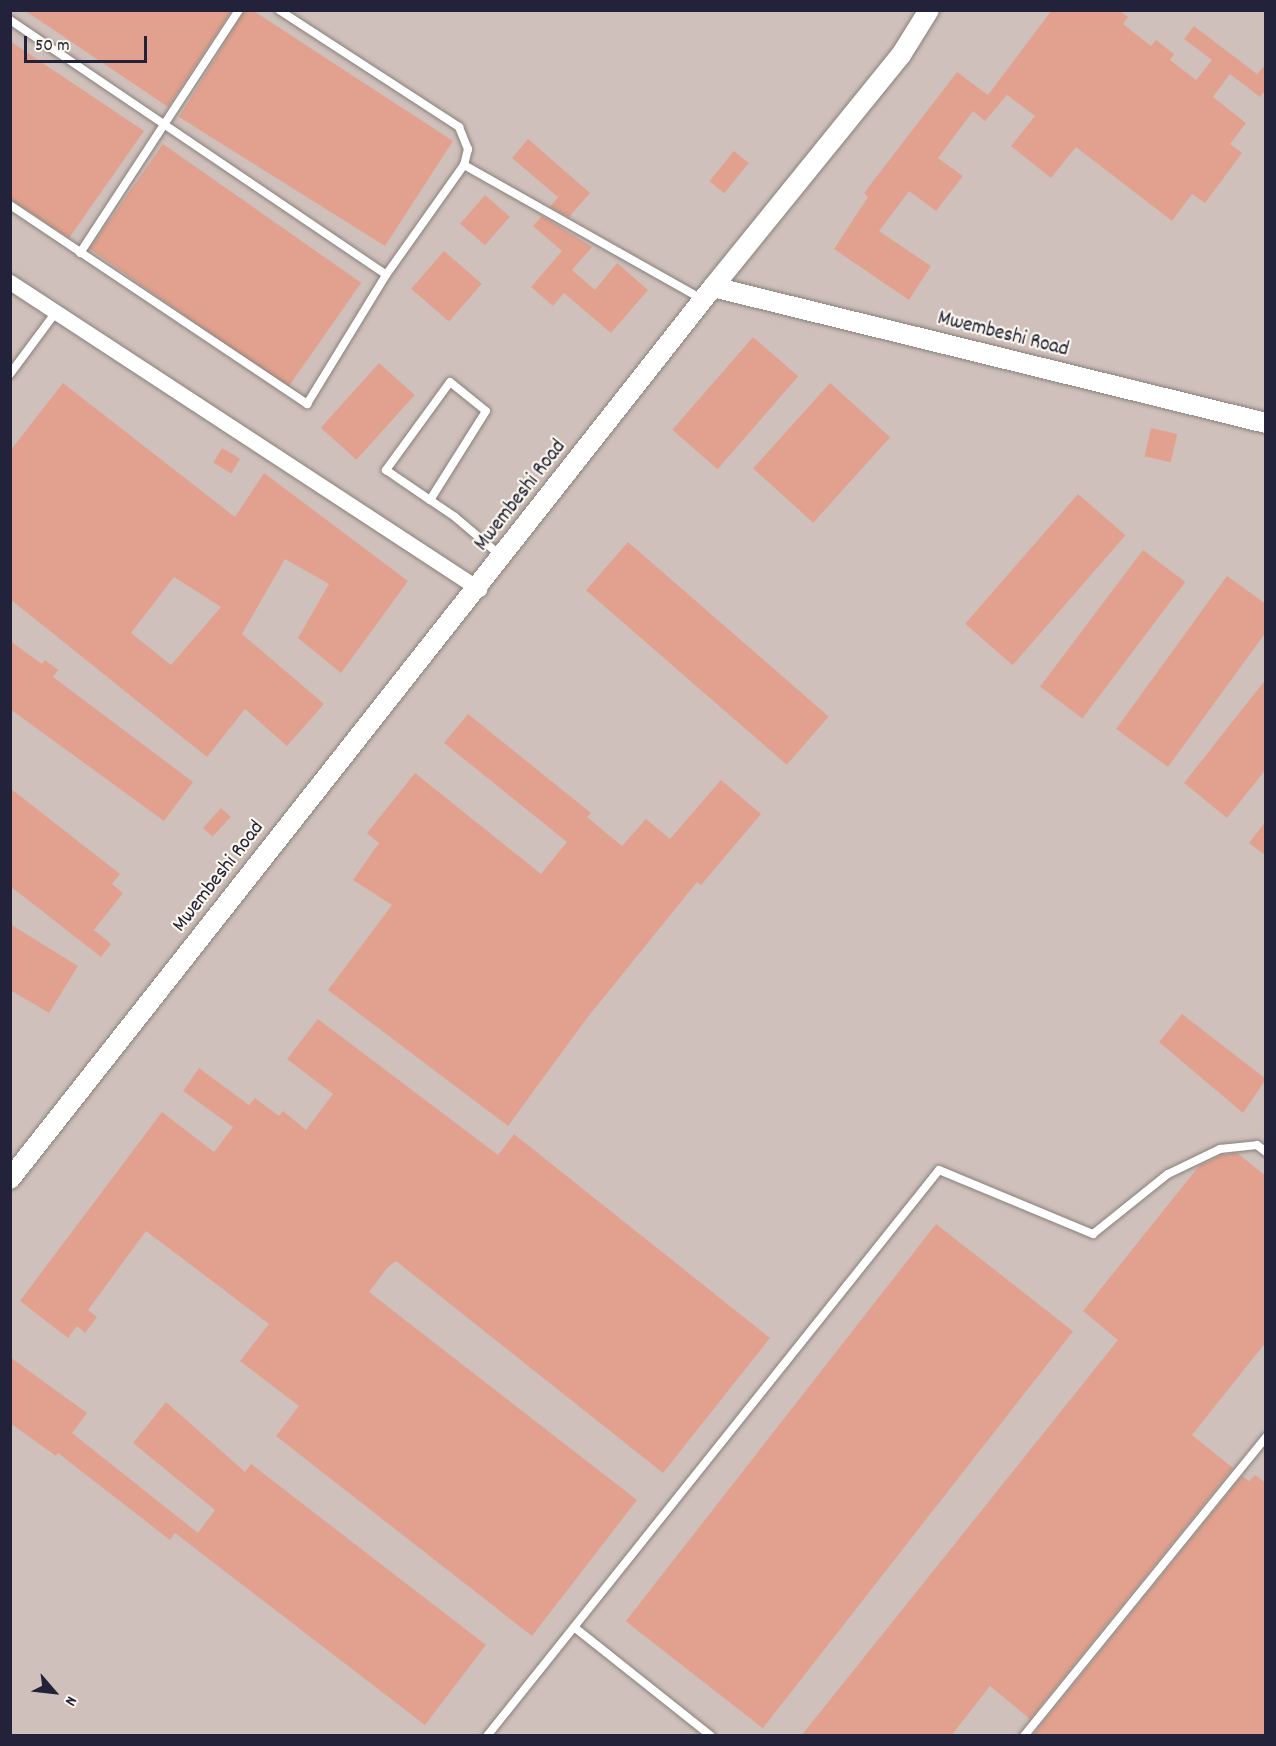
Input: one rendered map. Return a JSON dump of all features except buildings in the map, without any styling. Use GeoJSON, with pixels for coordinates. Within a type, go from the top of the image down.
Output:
{"type":"FeatureCollection","features":[{"type":"Feature","properties":{"kind":"street"},"geometry":{"type":"LineString","coordinates":[[708,293],[901,55],[929,10]]}},
{"type":"Feature","properties":{"kind":"street"},"geometry":{"type":"LineString","coordinates":[[10,282],[479,589]]}},
{"type":"Feature","properties":{"kind":"street","name":"Mwembeshi Road"},"geometry":{"type":"LineString","coordinates":[[10,1179],[479,589],[708,293],[1266,423]]}},
{"type":"Feature","properties":{"kind":"lane"},"geometry":{"type":"LineString","coordinates":[[80,253],[238,10]]}},
{"type":"Feature","properties":{"kind":"lane"},"geometry":{"type":"LineString","coordinates":[[10,205],[307,404],[386,274],[464,165],[468,149],[459,127],[279,10]]}},
{"type":"Feature","properties":{"kind":"lane"},"geometry":{"type":"LineString","coordinates":[[10,20],[386,274]]}},
{"type":"Feature","properties":{"kind":"lane"},"geometry":{"type":"LineString","coordinates":[[464,165],[708,293]]}},
{"type":"Feature","properties":{"kind":"lane"},"geometry":{"type":"LineString","coordinates":[[10,374],[56,312]]}},
{"type":"Feature","properties":{"kind":"lane"},"geometry":{"type":"LineString","coordinates":[[430,500],[486,411],[450,382],[386,470],[430,500],[503,558]]}},
{"type":"Feature","properties":{"kind":"lane"},"geometry":{"type":"LineString","coordinates":[[487,1736],[939,1170],[1093,1234],[1168,1174],[1220,1149],[1257,1145],[1266,1152]]}},
{"type":"Feature","properties":{"kind":"lane"},"geometry":{"type":"LineString","coordinates":[[1024,1736],[1266,1437]]}},
{"type":"Feature","properties":{"kind":"lane"},"geometry":{"type":"LineString","coordinates":[[574,1627],[711,1736]]}},
{"type":"Feature","properties":{"kind":"shaded area"},"geometry":{"type":"Polygon","coordinates":[[[11,11],[1265,11],[1265,1736],[11,1736],[11,11]]]}}]}
